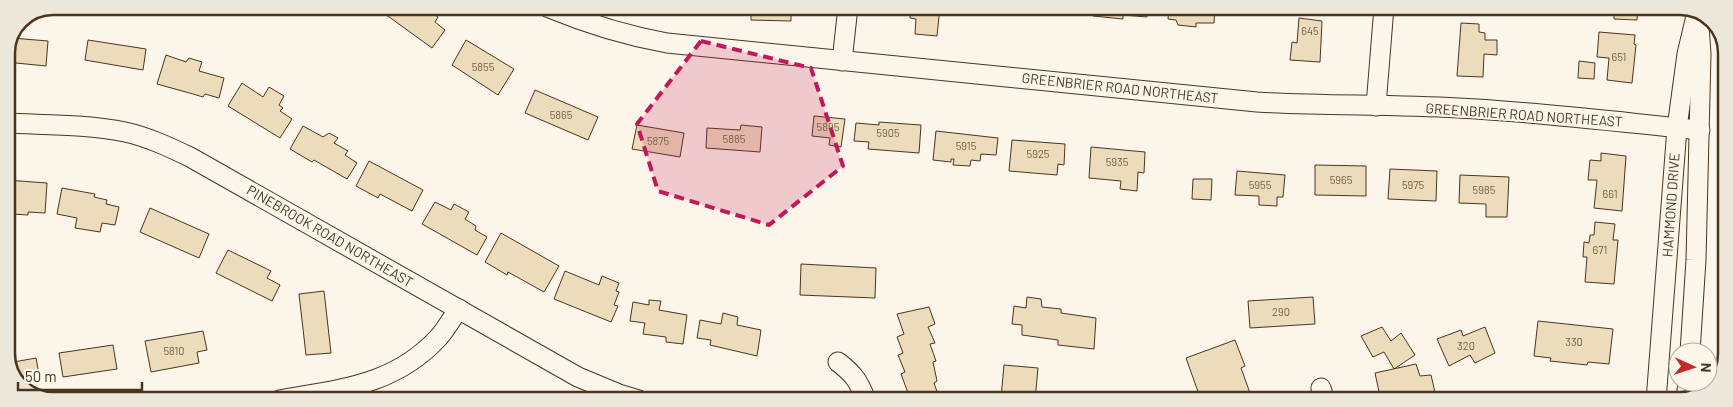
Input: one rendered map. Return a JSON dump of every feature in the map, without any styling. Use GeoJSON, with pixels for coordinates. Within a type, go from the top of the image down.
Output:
{"type":"FeatureCollection","features":[{"type":"Feature","properties":{"kind":"street","name":"GREENBRIER ROAD NORTHEAST"},"geometry":{"type":"LineString","coordinates":[[567,15],[585,23],[626,35],[667,43],[842,61],[1257,102],[1313,106],[1456,108],[1533,113],[1700,130]]}},
{"type":"Feature","properties":{"kind":"street"},"geometry":{"type":"LineString","coordinates":[[842,61],[847,15]]}},
{"type":"Feature","properties":{"kind":"street"},"geometry":{"type":"LineString","coordinates":[[1376,106],[1383,15]]}},
{"type":"Feature","properties":{"kind":"street","name":"HAMMOND DRIVE"},"geometry":{"type":"LineString","coordinates":[[1657,392],[1677,128],[1687,54],[1696,19]]}},
{"type":"Feature","properties":{"kind":"street","name":"HAMMOND DRIVE"},"geometry":{"type":"LineString","coordinates":[[1691,342],[1696,260],[1700,130],[1701,54],[1699,20]]}},
{"type":"Feature","properties":{"kind":"street","name":"PINEBROOK ROAD NORTHEAST"},"geometry":{"type":"LineString","coordinates":[[15,123],[98,128],[125,132],[151,139],[190,157],[578,377],[614,392]]}},
{"type":"Feature","properties":{"kind":"street"},"geometry":{"type":"LineString","coordinates":[[323,392],[361,385],[390,374],[418,357],[434,342],[459,309]]}},
{"type":"Feature","properties":{"kind":"street"},"geometry":{"type":"LineString","coordinates":[[838,362],[851,372],[862,392]]}},
{"type":"Feature","properties":{"kind":"highlighted area"},"geometry":{"type":"Polygon","coordinates":[[[701,41],[811,68],[843,166],[769,225],[658,191],[637,124],[701,41]]]}},
{"type":"Feature","properties":{"kind":"building"},"geometry":{"type":"Polygon","coordinates":[[[386,15],[435,15],[438,17],[435,22],[445,30],[432,48],[386,15]]]}},
{"type":"Feature","properties":{"kind":"building"},"geometry":{"type":"Polygon","coordinates":[[[751,15],[791,15],[791,21],[751,20],[751,15]]]}},
{"type":"Feature","properties":{"kind":"building"},"geometry":{"type":"Polygon","coordinates":[[[910,15],[939,15],[937,36],[915,34],[916,19],[910,18],[910,15]]]}},
{"type":"Feature","properties":{"kind":"building"},"geometry":{"type":"Polygon","coordinates":[[[1123,15],[1123,19],[1093,16],[1123,15]]]}},
{"type":"Feature","properties":{"kind":"building"},"geometry":{"type":"Polygon","coordinates":[[[1123,15],[1147,15],[1147,17],[1123,15]]]}},
{"type":"Feature","properties":{"kind":"building"},"geometry":{"type":"Polygon","coordinates":[[[1168,15],[1214,15],[1214,23],[1196,23],[1196,27],[1178,25],[1176,20],[1168,19],[1168,15]]]}},
{"type":"Feature","properties":{"kind":"building"},"geometry":{"type":"Polygon","coordinates":[[[1614,15],[1637,15],[1637,20],[1614,19],[1614,15]]]}},
{"type":"Feature","properties":{"kind":"building"},"geometry":{"type":"Polygon","coordinates":[[[1299,18],[1322,21],[1320,62],[1290,60],[1292,42],[1297,43],[1299,18]]]}},
{"type":"Feature","properties":{"kind":"building"},"geometry":{"type":"Polygon","coordinates":[[[1461,23],[1479,24],[1479,32],[1485,33],[1485,40],[1497,40],[1497,55],[1484,54],[1483,77],[1457,76],[1461,23]]]}},
{"type":"Feature","properties":{"kind":"building"},"geometry":{"type":"Polygon","coordinates":[[[1599,32],[1635,35],[1634,44],[1636,45],[1632,83],[1607,80],[1609,58],[1597,57],[1599,32]]]}},
{"type":"Feature","properties":{"kind":"building"},"geometry":{"type":"Polygon","coordinates":[[[18,38],[48,41],[46,66],[15,63],[18,38]]]}},
{"type":"Feature","properties":{"kind":"building"},"geometry":{"type":"Polygon","coordinates":[[[88,40],[146,49],[143,70],[85,60],[88,40]]]}},
{"type":"Feature","properties":{"kind":"building"},"geometry":{"type":"Polygon","coordinates":[[[466,40],[514,69],[498,95],[452,65],[466,40]]]}},
{"type":"Feature","properties":{"kind":"building"},"geometry":{"type":"Polygon","coordinates":[[[166,55],[186,62],[189,58],[202,62],[199,71],[224,78],[219,98],[205,94],[203,97],[157,84],[166,55]]]}},
{"type":"Feature","properties":{"kind":"building"},"geometry":{"type":"Polygon","coordinates":[[[1579,61],[1595,63],[1594,79],[1578,78],[1579,61]]]}},
{"type":"Feature","properties":{"kind":"building"},"geometry":{"type":"Polygon","coordinates":[[[242,83],[263,97],[269,87],[284,96],[279,105],[283,108],[280,111],[292,119],[280,138],[228,106],[242,83]]]}},
{"type":"Feature","properties":{"kind":"building"},"geometry":{"type":"Polygon","coordinates":[[[535,90],[598,117],[588,140],[525,113],[535,90]]]}},
{"type":"Feature","properties":{"kind":"building"},"geometry":{"type":"Polygon","coordinates":[[[814,116],[845,119],[841,147],[829,145],[830,138],[812,136],[814,116]]]}},
{"type":"Feature","properties":{"kind":"building"},"geometry":{"type":"Polygon","coordinates":[[[879,122],[921,125],[919,153],[868,149],[869,142],[854,141],[856,123],[879,125],[879,122]]]}},
{"type":"Feature","properties":{"kind":"building"},"geometry":{"type":"Polygon","coordinates":[[[637,125],[684,133],[680,157],[632,149],[637,125]]]}},
{"type":"Feature","properties":{"kind":"building"},"geometry":{"type":"Polygon","coordinates":[[[741,125],[762,127],[760,152],[706,148],[707,128],[740,130],[741,125]]]}},
{"type":"Feature","properties":{"kind":"building"},"geometry":{"type":"Polygon","coordinates":[[[303,126],[323,137],[329,133],[338,138],[334,143],[348,151],[345,155],[357,163],[347,179],[290,149],[303,126]]]}},
{"type":"Feature","properties":{"kind":"building"},"geometry":{"type":"Polygon","coordinates":[[[936,131],[998,138],[996,155],[981,154],[980,161],[971,160],[970,166],[953,165],[954,159],[951,159],[951,162],[933,160],[936,131]]]}},
{"type":"Feature","properties":{"kind":"building"},"geometry":{"type":"Polygon","coordinates":[[[1012,140],[1065,144],[1064,165],[1058,164],[1057,175],[1009,171],[1012,140]]]}},
{"type":"Feature","properties":{"kind":"building"},"geometry":{"type":"Polygon","coordinates":[[[1091,147],[1145,152],[1144,173],[1138,172],[1137,191],[1120,189],[1121,181],[1089,178],[1091,147]]]}},
{"type":"Feature","properties":{"kind":"building"},"geometry":{"type":"Polygon","coordinates":[[[1601,153],[1626,156],[1622,211],[1594,208],[1597,180],[1588,180],[1590,160],[1601,161],[1601,153]]]}},
{"type":"Feature","properties":{"kind":"building"},"geometry":{"type":"Polygon","coordinates":[[[369,161],[423,190],[412,211],[380,194],[378,198],[356,186],[369,161]]]}},
{"type":"Feature","properties":{"kind":"building"},"geometry":{"type":"Polygon","coordinates":[[[1315,165],[1366,166],[1366,196],[1315,195],[1315,165]]]}},
{"type":"Feature","properties":{"kind":"building"},"geometry":{"type":"Polygon","coordinates":[[[1390,169],[1437,171],[1436,201],[1388,199],[1390,169]]]}},
{"type":"Feature","properties":{"kind":"building"},"geometry":{"type":"Polygon","coordinates":[[[1237,171],[1285,175],[1283,197],[1277,197],[1277,206],[1259,205],[1259,196],[1235,195],[1237,171]]]}},
{"type":"Feature","properties":{"kind":"building"},"geometry":{"type":"Polygon","coordinates":[[[1460,175],[1509,177],[1507,217],[1486,217],[1486,204],[1459,203],[1460,175]]]}},
{"type":"Feature","properties":{"kind":"building"},"geometry":{"type":"Polygon","coordinates":[[[1193,179],[1212,179],[1211,200],[1192,199],[1193,179]]]}},
{"type":"Feature","properties":{"kind":"building"},"geometry":{"type":"Polygon","coordinates":[[[15,181],[47,183],[45,213],[28,212],[28,215],[15,214],[15,181]]]}},
{"type":"Feature","properties":{"kind":"building"},"geometry":{"type":"Polygon","coordinates":[[[62,188],[95,194],[94,197],[107,200],[106,204],[119,207],[115,225],[102,223],[100,232],[75,228],[77,218],[57,214],[62,188]]]}},
{"type":"Feature","properties":{"kind":"building"},"geometry":{"type":"Polygon","coordinates":[[[435,202],[451,210],[454,204],[469,212],[465,219],[476,226],[475,230],[487,237],[477,255],[422,224],[435,202]]]}},
{"type":"Feature","properties":{"kind":"building"},"geometry":{"type":"Polygon","coordinates":[[[150,208],[209,234],[199,258],[140,232],[150,208]]]}},
{"type":"Feature","properties":{"kind":"building"},"geometry":{"type":"Polygon","coordinates":[[[1595,222],[1615,224],[1613,240],[1618,240],[1614,284],[1585,282],[1587,257],[1583,257],[1584,242],[1589,243],[1590,235],[1594,235],[1595,222]]]}},
{"type":"Feature","properties":{"kind":"building"},"geometry":{"type":"Polygon","coordinates":[[[501,233],[559,266],[544,292],[508,272],[507,275],[485,262],[501,233]]]}},
{"type":"Feature","properties":{"kind":"building"},"geometry":{"type":"Polygon","coordinates":[[[228,250],[271,271],[267,278],[280,285],[272,301],[216,273],[228,250]]]}},
{"type":"Feature","properties":{"kind":"building"},"geometry":{"type":"Polygon","coordinates":[[[801,264],[876,268],[875,298],[800,295],[801,264]]]}},
{"type":"Feature","properties":{"kind":"building"},"geometry":{"type":"Polygon","coordinates":[[[565,271],[599,285],[602,276],[619,283],[616,291],[619,292],[614,305],[618,306],[611,322],[554,299],[565,271]]]}},
{"type":"Feature","properties":{"kind":"building"},"geometry":{"type":"Polygon","coordinates":[[[324,291],[331,353],[306,355],[299,294],[324,291]]]}},
{"type":"Feature","properties":{"kind":"building"},"geometry":{"type":"Polygon","coordinates":[[[1027,297],[1041,299],[1042,307],[1061,309],[1061,313],[1096,318],[1094,349],[1058,345],[1058,340],[1022,335],[1022,325],[1012,324],[1014,306],[1026,308],[1027,297]]]}},
{"type":"Feature","properties":{"kind":"building"},"geometry":{"type":"Polygon","coordinates":[[[1313,297],[1315,324],[1250,328],[1248,301],[1313,297]]]}},
{"type":"Feature","properties":{"kind":"building"},"geometry":{"type":"Polygon","coordinates":[[[649,300],[661,301],[659,310],[687,315],[683,344],[666,342],[666,337],[643,334],[645,323],[630,321],[633,302],[649,305],[649,300]]]}},
{"type":"Feature","properties":{"kind":"building"},"geometry":{"type":"Polygon","coordinates":[[[929,307],[935,324],[928,327],[935,343],[930,344],[936,361],[933,362],[937,381],[934,383],[937,392],[908,392],[901,374],[905,372],[898,355],[903,353],[897,337],[904,334],[897,314],[929,307]]]}},
{"type":"Feature","properties":{"kind":"building"},"geometry":{"type":"Polygon","coordinates":[[[723,313],[738,317],[737,325],[761,330],[757,356],[710,345],[711,340],[697,338],[700,320],[721,324],[723,313]]]}},
{"type":"Feature","properties":{"kind":"building"},"geometry":{"type":"Polygon","coordinates":[[[1538,321],[1613,329],[1609,364],[1588,362],[1587,365],[1550,361],[1551,358],[1534,356],[1538,321]]]}},
{"type":"Feature","properties":{"kind":"building"},"geometry":{"type":"Polygon","coordinates":[[[1382,327],[1391,341],[1401,333],[1415,355],[1394,369],[1384,352],[1373,357],[1361,336],[1382,327]]]}},
{"type":"Feature","properties":{"kind":"building"},"geometry":{"type":"Polygon","coordinates":[[[1485,327],[1495,353],[1475,363],[1470,355],[1449,366],[1437,339],[1461,330],[1463,336],[1485,327]]]}},
{"type":"Feature","properties":{"kind":"building"},"geometry":{"type":"Polygon","coordinates":[[[203,331],[207,350],[197,352],[199,363],[151,372],[145,341],[203,331]]]}},
{"type":"Feature","properties":{"kind":"building"},"geometry":{"type":"Polygon","coordinates":[[[1235,340],[1245,366],[1241,368],[1250,392],[1198,392],[1186,358],[1235,340]]]}},
{"type":"Feature","properties":{"kind":"building"},"geometry":{"type":"Polygon","coordinates":[[[113,345],[117,369],[63,377],[59,353],[113,345]]]}},
{"type":"Feature","properties":{"kind":"building"},"geometry":{"type":"Polygon","coordinates":[[[36,358],[40,380],[28,382],[21,375],[16,362],[36,358]]]}},
{"type":"Feature","properties":{"kind":"building"},"geometry":{"type":"Polygon","coordinates":[[[1416,364],[1420,376],[1431,375],[1435,392],[1379,392],[1375,373],[1416,364]]]}},
{"type":"Feature","properties":{"kind":"building"},"geometry":{"type":"Polygon","coordinates":[[[1004,365],[1038,368],[1036,392],[1002,392],[1004,365]]]}}]}
